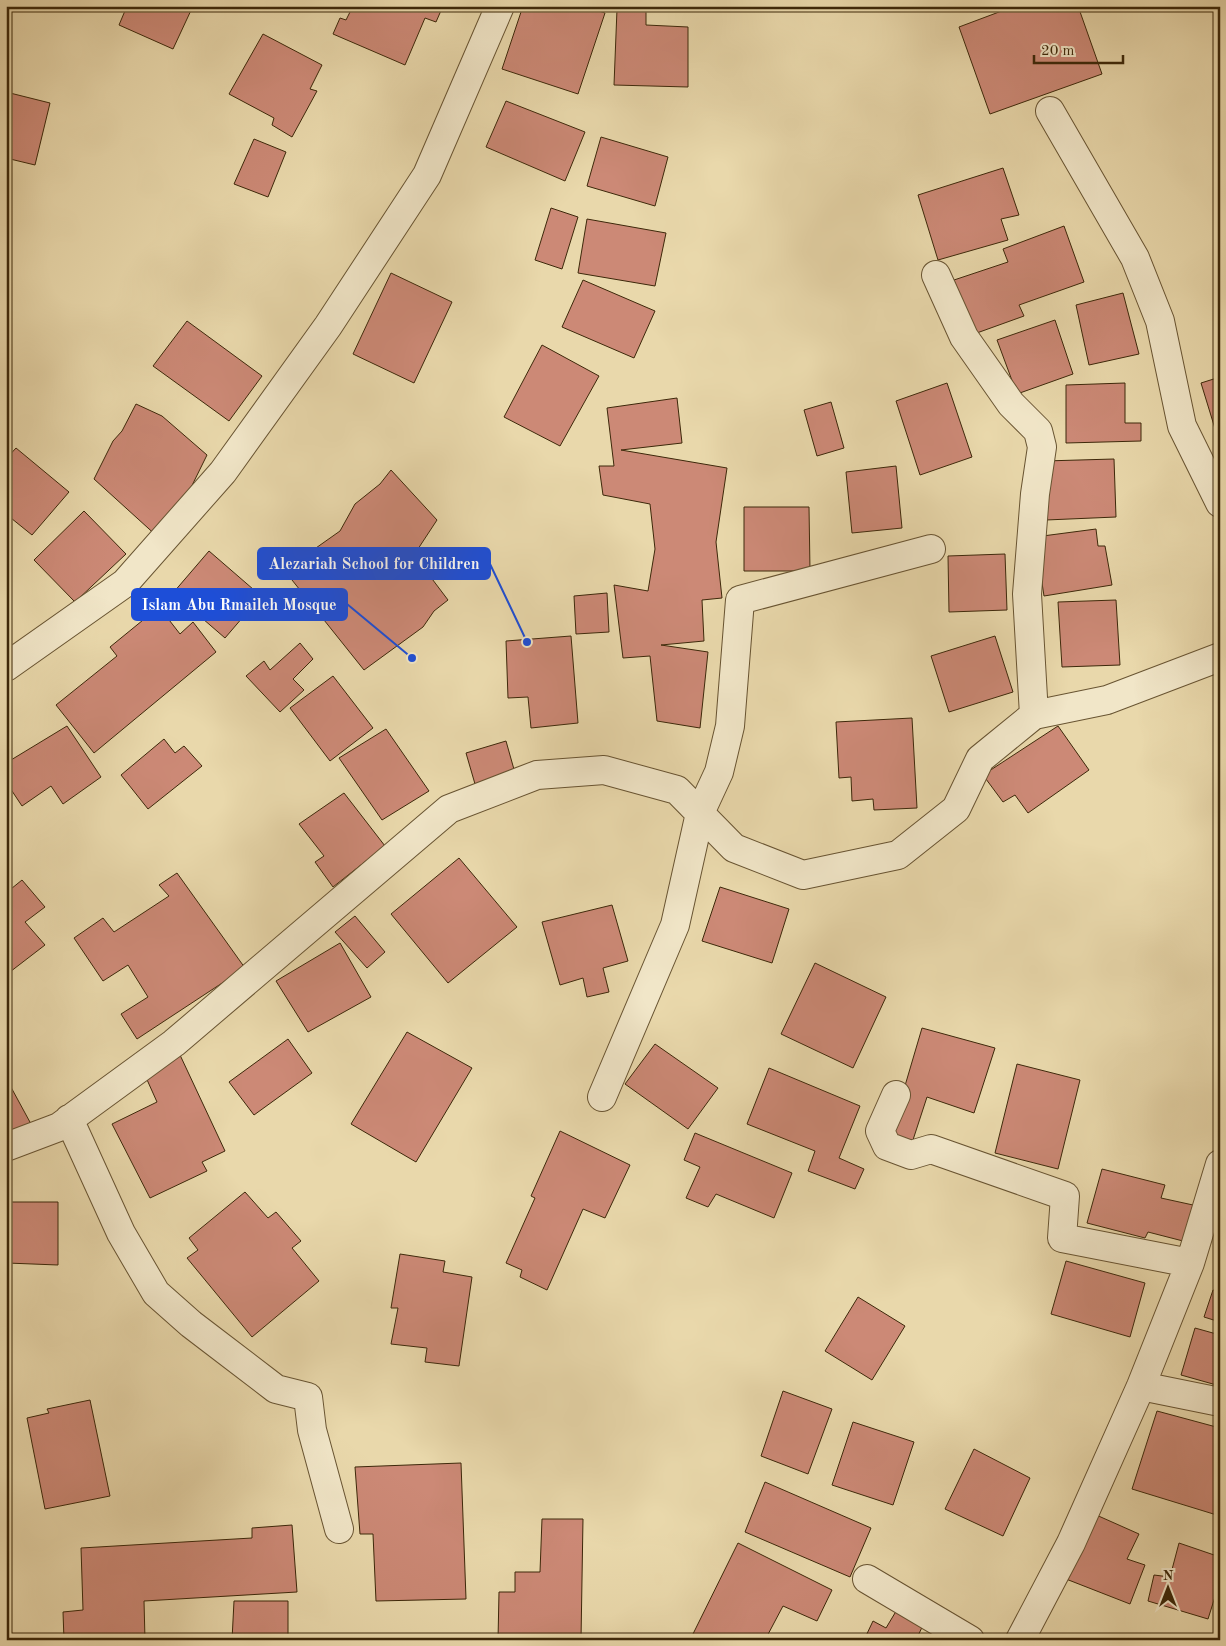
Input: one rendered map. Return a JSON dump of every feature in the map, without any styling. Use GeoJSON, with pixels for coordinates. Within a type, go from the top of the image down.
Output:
{"type":"FeatureCollection","features":[{"type":"Feature","properties":{"kind":"street"},"geometry":{"type":"LineString","coordinates":[[6,667],[125,583],[224,472],[328,326],[426,176],[500,6]]}},
{"type":"Feature","properties":{"kind":"street"},"geometry":{"type":"LineString","coordinates":[[1050,111],[1135,258],[1160,321],[1182,426],[1220,503]]}},
{"type":"Feature","properties":{"kind":"street"},"geometry":{"type":"LineString","coordinates":[[936,275],[964,337],[1011,404],[1038,431],[1042,447],[1035,494],[1027,594],[1034,715]]}},
{"type":"Feature","properties":{"kind":"street"},"geometry":{"type":"LineString","coordinates":[[602,1097],[675,925],[700,813],[719,772],[730,726],[740,600],[931,549]]}},
{"type":"Feature","properties":{"kind":"street"},"geometry":{"type":"LineString","coordinates":[[6,1147],[59,1127],[174,1043],[449,810],[537,775],[604,770],[677,790],[734,848],[803,875],[898,855],[956,808],[980,759],[1034,715],[1107,700],[1220,657]]}},
{"type":"Feature","properties":{"kind":"street"},"geometry":{"type":"LineString","coordinates":[[896,1095],[880,1131],[887,1146],[911,1155],[931,1149],[1065,1196],[1062,1238],[1190,1263]]}},
{"type":"Feature","properties":{"kind":"street"},"geometry":{"type":"LineString","coordinates":[[69,1119],[121,1233],[156,1293],[191,1324],[276,1388],[308,1397],[312,1430],[339,1530]]}},
{"type":"Feature","properties":{"kind":"street"},"geometry":{"type":"LineString","coordinates":[[1020,1640],[1071,1543],[1141,1386],[1190,1263],[1220,1164]]}},
{"type":"Feature","properties":{"kind":"street"},"geometry":{"type":"LineString","coordinates":[[1141,1386],[1220,1402]]}},
{"type":"Feature","properties":{"kind":"street"},"geometry":{"type":"LineString","coordinates":[[867,1579],[970,1640]]}},
{"type":"Feature","properties":{"kind":"building"},"geometry":{"type":"Polygon","coordinates":[[[127,6],[193,6],[173,49],[119,25],[127,6]]]}},
{"type":"Feature","properties":{"kind":"building"},"geometry":{"type":"Polygon","coordinates":[[[353,6],[443,6],[436,22],[425,18],[405,65],[333,34],[340,18],[346,20],[353,6]]]}},
{"type":"Feature","properties":{"kind":"building"},"geometry":{"type":"Polygon","coordinates":[[[523,6],[583,6],[605,13],[578,94],[502,69],[523,6]]]}},
{"type":"Feature","properties":{"kind":"building"},"geometry":{"type":"Polygon","coordinates":[[[704,6],[776,6],[704,9],[704,6]]]}},
{"type":"Feature","properties":{"kind":"building"},"geometry":{"type":"Polygon","coordinates":[[[1015,6],[1078,6],[1102,74],[990,114],[959,27],[1015,6]]]}},
{"type":"Feature","properties":{"kind":"building"},"geometry":{"type":"Polygon","coordinates":[[[617,9],[646,9],[646,25],[688,27],[688,87],[614,85],[617,9]]]}},
{"type":"Feature","properties":{"kind":"building"},"geometry":{"type":"Polygon","coordinates":[[[263,34],[322,65],[310,89],[317,91],[292,137],[272,125],[274,118],[229,94],[263,34]]]}},
{"type":"Feature","properties":{"kind":"building"},"geometry":{"type":"Polygon","coordinates":[[[6,92],[50,103],[35,165],[6,158],[6,92]]]}},
{"type":"Feature","properties":{"kind":"building"},"geometry":{"type":"Polygon","coordinates":[[[506,101],[585,132],[565,181],[486,147],[506,101]]]}},
{"type":"Feature","properties":{"kind":"building"},"geometry":{"type":"Polygon","coordinates":[[[601,137],[668,157],[655,206],[587,186],[601,137]]]}},
{"type":"Feature","properties":{"kind":"building"},"geometry":{"type":"Polygon","coordinates":[[[254,139],[286,152],[268,197],[234,184],[254,139]]]}},
{"type":"Feature","properties":{"kind":"building"},"geometry":{"type":"Polygon","coordinates":[[[1003,168],[1019,215],[1001,219],[1008,240],[938,260],[918,195],[1003,168]]]}},
{"type":"Feature","properties":{"kind":"building"},"geometry":{"type":"Polygon","coordinates":[[[551,208],[578,217],[562,269],[535,260],[551,208]]]}},
{"type":"Feature","properties":{"kind":"building"},"geometry":{"type":"Polygon","coordinates":[[[587,219],[666,233],[655,286],[578,273],[587,219]]]}},
{"type":"Feature","properties":{"kind":"building"},"geometry":{"type":"Polygon","coordinates":[[[1064,226],[1084,282],[1019,305],[1024,316],[974,334],[954,280],[1008,262],[1003,249],[1064,226]]]}},
{"type":"Feature","properties":{"kind":"building"},"geometry":{"type":"Polygon","coordinates":[[[391,273],[452,302],[414,383],[353,354],[391,273]]]}},
{"type":"Feature","properties":{"kind":"building"},"geometry":{"type":"Polygon","coordinates":[[[583,280],[655,311],[634,358],[562,327],[583,280]]]}},
{"type":"Feature","properties":{"kind":"building"},"geometry":{"type":"Polygon","coordinates":[[[1123,293],[1139,354],[1089,365],[1076,305],[1123,293]]]}},
{"type":"Feature","properties":{"kind":"building"},"geometry":{"type":"Polygon","coordinates":[[[1055,320],[1073,374],[1017,394],[997,340],[1055,320]]]}},
{"type":"Feature","properties":{"kind":"building"},"geometry":{"type":"Polygon","coordinates":[[[187,321],[262,376],[229,421],[153,366],[187,321]]]}},
{"type":"Feature","properties":{"kind":"building"},"geometry":{"type":"Polygon","coordinates":[[[542,345],[599,376],[560,446],[504,417],[542,345]]]}},
{"type":"Feature","properties":{"kind":"building"},"geometry":{"type":"Polygon","coordinates":[[[1220,377],[1220,445],[1201,383],[1220,377]]]}},
{"type":"Feature","properties":{"kind":"building"},"geometry":{"type":"Polygon","coordinates":[[[947,383],[972,457],[920,475],[896,401],[947,383]]]}},
{"type":"Feature","properties":{"kind":"building"},"geometry":{"type":"Polygon","coordinates":[[[1125,383],[1125,423],[1141,423],[1141,441],[1066,443],[1066,385],[1125,383]]]}},
{"type":"Feature","properties":{"kind":"building"},"geometry":{"type":"Polygon","coordinates":[[[677,398],[682,443],[621,450],[727,468],[716,542],[722,598],[702,600],[704,641],[661,645],[708,652],[700,728],[657,721],[650,656],[623,658],[614,585],[648,591],[655,549],[650,504],[603,495],[599,466],[614,466],[607,408],[677,398]]]}},
{"type":"Feature","properties":{"kind":"building"},"geometry":{"type":"Polygon","coordinates":[[[831,402],[844,448],[817,456],[804,410],[831,402]]]}},
{"type":"Feature","properties":{"kind":"building"},"geometry":{"type":"Polygon","coordinates":[[[136,404],[162,416],[207,455],[174,522],[159,538],[94,479],[113,441],[122,431],[136,404]]]}},
{"type":"Feature","properties":{"kind":"building"},"geometry":{"type":"Polygon","coordinates":[[[16,448],[69,492],[32,535],[6,514],[6,459],[16,448]]]}},
{"type":"Feature","properties":{"kind":"building"},"geometry":{"type":"Polygon","coordinates":[[[1114,459],[1116,517],[1046,520],[1044,461],[1114,459]]]}},
{"type":"Feature","properties":{"kind":"building"},"geometry":{"type":"Polygon","coordinates":[[[896,466],[902,528],[852,533],[846,472],[896,466]]]}},
{"type":"Feature","properties":{"kind":"building"},"geometry":{"type":"Polygon","coordinates":[[[391,470],[437,520],[414,555],[448,600],[434,611],[423,627],[364,670],[292,580],[306,555],[340,531],[355,504],[380,484],[391,470]]]}},
{"type":"Feature","properties":{"kind":"building"},"geometry":{"type":"Polygon","coordinates":[[[744,507],[809,507],[810,571],[744,571],[744,507]]]}},
{"type":"Feature","properties":{"kind":"building"},"geometry":{"type":"Polygon","coordinates":[[[84,511],[126,554],[75,602],[34,560],[84,511]]]}},
{"type":"Feature","properties":{"kind":"building"},"geometry":{"type":"Polygon","coordinates":[[[1096,529],[1098,546],[1105,546],[1112,585],[1044,596],[1035,537],[1096,529]]]}},
{"type":"Feature","properties":{"kind":"building"},"geometry":{"type":"Polygon","coordinates":[[[209,551],[261,596],[225,638],[173,593],[209,551]]]}},
{"type":"Feature","properties":{"kind":"building"},"geometry":{"type":"Polygon","coordinates":[[[1005,554],[1007,610],[949,612],[948,556],[1005,554]]]}},
{"type":"Feature","properties":{"kind":"building"},"geometry":{"type":"Polygon","coordinates":[[[607,593],[609,632],[576,634],[574,596],[607,593]]]}},
{"type":"Feature","properties":{"kind":"building"},"geometry":{"type":"Polygon","coordinates":[[[1116,600],[1120,665],[1062,667],[1058,602],[1116,600]]]}},
{"type":"Feature","properties":{"kind":"building"},"geometry":{"type":"Polygon","coordinates":[[[159,607],[180,634],[193,622],[216,652],[94,753],[56,705],[117,656],[110,647],[159,607]]]}},
{"type":"Feature","properties":{"kind":"building"},"geometry":{"type":"Polygon","coordinates":[[[571,636],[578,723],[531,728],[528,697],[508,698],[506,641],[571,636]]]}},
{"type":"Feature","properties":{"kind":"building"},"geometry":{"type":"Polygon","coordinates":[[[995,636],[1013,692],[949,712],[931,656],[995,636]]]}},
{"type":"Feature","properties":{"kind":"building"},"geometry":{"type":"Polygon","coordinates":[[[300,643],[313,659],[293,679],[304,690],[280,712],[246,676],[264,661],[270,670],[300,643]]]}},
{"type":"Feature","properties":{"kind":"building"},"geometry":{"type":"Polygon","coordinates":[[[333,676],[373,728],[330,761],[290,708],[333,676]]]}},
{"type":"Feature","properties":{"kind":"building"},"geometry":{"type":"Polygon","coordinates":[[[912,718],[917,808],[874,810],[873,799],[852,801],[851,777],[839,778],[836,722],[912,718]]]}},
{"type":"Feature","properties":{"kind":"building"},"geometry":{"type":"Polygon","coordinates":[[[67,726],[101,777],[63,804],[51,786],[22,806],[6,782],[6,763],[67,726]]]}},
{"type":"Feature","properties":{"kind":"building"},"geometry":{"type":"Polygon","coordinates":[[[1058,726],[1089,770],[1028,813],[1015,795],[1003,802],[983,775],[1058,726]]]}},
{"type":"Feature","properties":{"kind":"building"},"geometry":{"type":"Polygon","coordinates":[[[386,729],[429,791],[382,820],[339,758],[386,729]]]}},
{"type":"Feature","properties":{"kind":"building"},"geometry":{"type":"Polygon","coordinates":[[[164,739],[175,753],[184,746],[202,766],[148,809],[121,775],[164,739]]]}},
{"type":"Feature","properties":{"kind":"building"},"geometry":{"type":"Polygon","coordinates":[[[506,741],[515,773],[475,784],[466,753],[506,741]]]}},
{"type":"Feature","properties":{"kind":"building"},"geometry":{"type":"Polygon","coordinates":[[[344,793],[385,846],[333,887],[315,862],[324,856],[299,824],[344,793]]]}},
{"type":"Feature","properties":{"kind":"building"},"geometry":{"type":"Polygon","coordinates":[[[459,858],[517,927],[448,983],[391,914],[459,858]]]}},
{"type":"Feature","properties":{"kind":"building"},"geometry":{"type":"Polygon","coordinates":[[[177,873],[245,968],[137,1039],[121,1014],[148,997],[128,965],[103,981],[74,938],[103,918],[114,932],[169,896],[159,885],[177,873]]]}},
{"type":"Feature","properties":{"kind":"building"},"geometry":{"type":"Polygon","coordinates":[[[22,880],[45,907],[25,922],[45,945],[6,975],[6,893],[22,880]]]}},
{"type":"Feature","properties":{"kind":"building"},"geometry":{"type":"Polygon","coordinates":[[[720,887],[789,909],[772,963],[702,941],[720,887]]]}},
{"type":"Feature","properties":{"kind":"building"},"geometry":{"type":"Polygon","coordinates":[[[612,905],[628,961],[603,968],[609,992],[587,997],[583,978],[560,985],[542,922],[612,905]]]}},
{"type":"Feature","properties":{"kind":"building"},"geometry":{"type":"Polygon","coordinates":[[[355,916],[385,952],[367,968],[335,932],[355,916]]]}},
{"type":"Feature","properties":{"kind":"building"},"geometry":{"type":"Polygon","coordinates":[[[340,943],[371,997],[308,1032],[276,981],[340,943]]]}},
{"type":"Feature","properties":{"kind":"building"},"geometry":{"type":"Polygon","coordinates":[[[815,963],[886,997],[853,1068],[781,1034],[815,963]]]}},
{"type":"Feature","properties":{"kind":"building"},"geometry":{"type":"Polygon","coordinates":[[[922,1028],[995,1048],[974,1113],[927,1097],[911,1146],[889,1140],[922,1028]]]}},
{"type":"Feature","properties":{"kind":"building"},"geometry":{"type":"Polygon","coordinates":[[[407,1032],[472,1068],[416,1162],[351,1124],[407,1032]]]}},
{"type":"Feature","properties":{"kind":"building"},"geometry":{"type":"Polygon","coordinates":[[[288,1039],[312,1073],[254,1115],[229,1082],[288,1039]]]}},
{"type":"Feature","properties":{"kind":"building"},"geometry":{"type":"Polygon","coordinates":[[[655,1044],[718,1088],[688,1129],[625,1084],[655,1044]]]}},
{"type":"Feature","properties":{"kind":"building"},"geometry":{"type":"Polygon","coordinates":[[[180,1055],[225,1151],[202,1162],[207,1171],[150,1198],[112,1124],[157,1102],[144,1073],[180,1055]]]}},
{"type":"Feature","properties":{"kind":"building"},"geometry":{"type":"Polygon","coordinates":[[[1017,1064],[1080,1080],[1058,1169],[995,1153],[1017,1064]]]}},
{"type":"Feature","properties":{"kind":"building"},"geometry":{"type":"Polygon","coordinates":[[[769,1068],[860,1106],[839,1158],[864,1169],[855,1189],[808,1171],[815,1151],[747,1124],[769,1068]]]}},
{"type":"Feature","properties":{"kind":"building"},"geometry":{"type":"Polygon","coordinates":[[[6,1078],[31,1124],[6,1137],[6,1078]]]}},
{"type":"Feature","properties":{"kind":"building"},"geometry":{"type":"Polygon","coordinates":[[[560,1131],[630,1165],[605,1218],[583,1209],[547,1290],[520,1277],[522,1270],[506,1263],[535,1198],[531,1196],[560,1131]]]}},
{"type":"Feature","properties":{"kind":"building"},"geometry":{"type":"Polygon","coordinates":[[[695,1133],[792,1173],[774,1218],[716,1194],[708,1207],[686,1198],[700,1167],[684,1160],[695,1133]]]}},
{"type":"Feature","properties":{"kind":"building"},"geometry":{"type":"Polygon","coordinates":[[[1102,1169],[1165,1185],[1161,1198],[1193,1205],[1183,1241],[1148,1232],[1145,1238],[1087,1223],[1102,1169]]]}},
{"type":"Feature","properties":{"kind":"building"},"geometry":{"type":"Polygon","coordinates":[[[245,1192],[268,1218],[276,1212],[301,1241],[292,1248],[319,1281],[252,1337],[187,1258],[198,1250],[189,1238],[245,1192]]]}},
{"type":"Feature","properties":{"kind":"building"},"geometry":{"type":"Polygon","coordinates":[[[7,1202],[58,1202],[58,1265],[7,1263],[7,1202]]]}},
{"type":"Feature","properties":{"kind":"building"},"geometry":{"type":"Polygon","coordinates":[[[1220,1227],[1220,1253],[1215,1252],[1220,1227]]]}},
{"type":"Feature","properties":{"kind":"building"},"geometry":{"type":"Polygon","coordinates":[[[400,1254],[445,1261],[443,1272],[472,1277],[459,1366],[425,1362],[427,1348],[391,1344],[398,1308],[391,1308],[400,1254]]]}},
{"type":"Feature","properties":{"kind":"building"},"geometry":{"type":"Polygon","coordinates":[[[1066,1261],[1145,1283],[1130,1337],[1051,1314],[1066,1261]]]}},
{"type":"Feature","properties":{"kind":"building"},"geometry":{"type":"Polygon","coordinates":[[[1213,1290],[1220,1292],[1220,1322],[1204,1317],[1213,1290]]]}},
{"type":"Feature","properties":{"kind":"building"},"geometry":{"type":"Polygon","coordinates":[[[858,1297],[905,1326],[872,1380],[825,1351],[858,1297]]]}},
{"type":"Feature","properties":{"kind":"building"},"geometry":{"type":"Polygon","coordinates":[[[1195,1328],[1220,1335],[1220,1386],[1181,1375],[1195,1328]]]}},
{"type":"Feature","properties":{"kind":"building"},"geometry":{"type":"Polygon","coordinates":[[[783,1391],[832,1409],[808,1474],[761,1456],[783,1391]]]}},
{"type":"Feature","properties":{"kind":"building"},"geometry":{"type":"Polygon","coordinates":[[[90,1400],[110,1496],[45,1509],[27,1418],[49,1413],[47,1409],[90,1400]]]}},
{"type":"Feature","properties":{"kind":"building"},"geometry":{"type":"Polygon","coordinates":[[[1157,1411],[1220,1428],[1220,1516],[1132,1489],[1157,1411]]]}},
{"type":"Feature","properties":{"kind":"building"},"geometry":{"type":"Polygon","coordinates":[[[853,1422],[914,1442],[893,1505],[832,1485],[853,1422]]]}},
{"type":"Feature","properties":{"kind":"building"},"geometry":{"type":"Polygon","coordinates":[[[974,1449],[1030,1478],[1003,1536],[945,1509],[974,1449]]]}},
{"type":"Feature","properties":{"kind":"building"},"geometry":{"type":"Polygon","coordinates":[[[461,1463],[466,1599],[376,1601],[373,1534],[360,1534],[355,1467],[461,1463]]]}},
{"type":"Feature","properties":{"kind":"building"},"geometry":{"type":"Polygon","coordinates":[[[765,1482],[871,1528],[850,1577],[745,1532],[765,1482]]]}},
{"type":"Feature","properties":{"kind":"building"},"geometry":{"type":"Polygon","coordinates":[[[1094,1514],[1139,1534],[1127,1559],[1145,1565],[1130,1604],[1066,1579],[1094,1514]]]}},
{"type":"Feature","properties":{"kind":"building"},"geometry":{"type":"Polygon","coordinates":[[[542,1519],[583,1519],[581,1640],[498,1640],[499,1592],[515,1592],[515,1572],[540,1572],[542,1519]]]}},
{"type":"Feature","properties":{"kind":"building"},"geometry":{"type":"Polygon","coordinates":[[[292,1525],[297,1592],[144,1601],[145,1640],[64,1640],[63,1612],[83,1610],[81,1548],[252,1538],[252,1528],[292,1525]]]}},
{"type":"Feature","properties":{"kind":"building"},"geometry":{"type":"Polygon","coordinates":[[[738,1543],[832,1590],[817,1621],[783,1606],[765,1640],[690,1640],[738,1543]]]}},
{"type":"Feature","properties":{"kind":"building"},"geometry":{"type":"Polygon","coordinates":[[[1179,1543],[1220,1557],[1220,1581],[1208,1619],[1148,1601],[1154,1575],[1170,1577],[1179,1543]]]}},
{"type":"Feature","properties":{"kind":"building"},"geometry":{"type":"Polygon","coordinates":[[[234,1601],[288,1601],[288,1640],[232,1640],[234,1601]]]}},
{"type":"Feature","properties":{"kind":"building"},"geometry":{"type":"Polygon","coordinates":[[[898,1608],[925,1621],[916,1640],[864,1640],[873,1621],[886,1628],[898,1608]]]}},
{"type":"Feature","properties":{"kind":"place","name":"Alezariah School for Children"},"geometry":{"type":"Point","coordinates":[527,642]}},
{"type":"Feature","properties":{"kind":"place","name":"Islam Abu Rmaileh Mosque"},"geometry":{"type":"Point","coordinates":[412,658]}}]}
